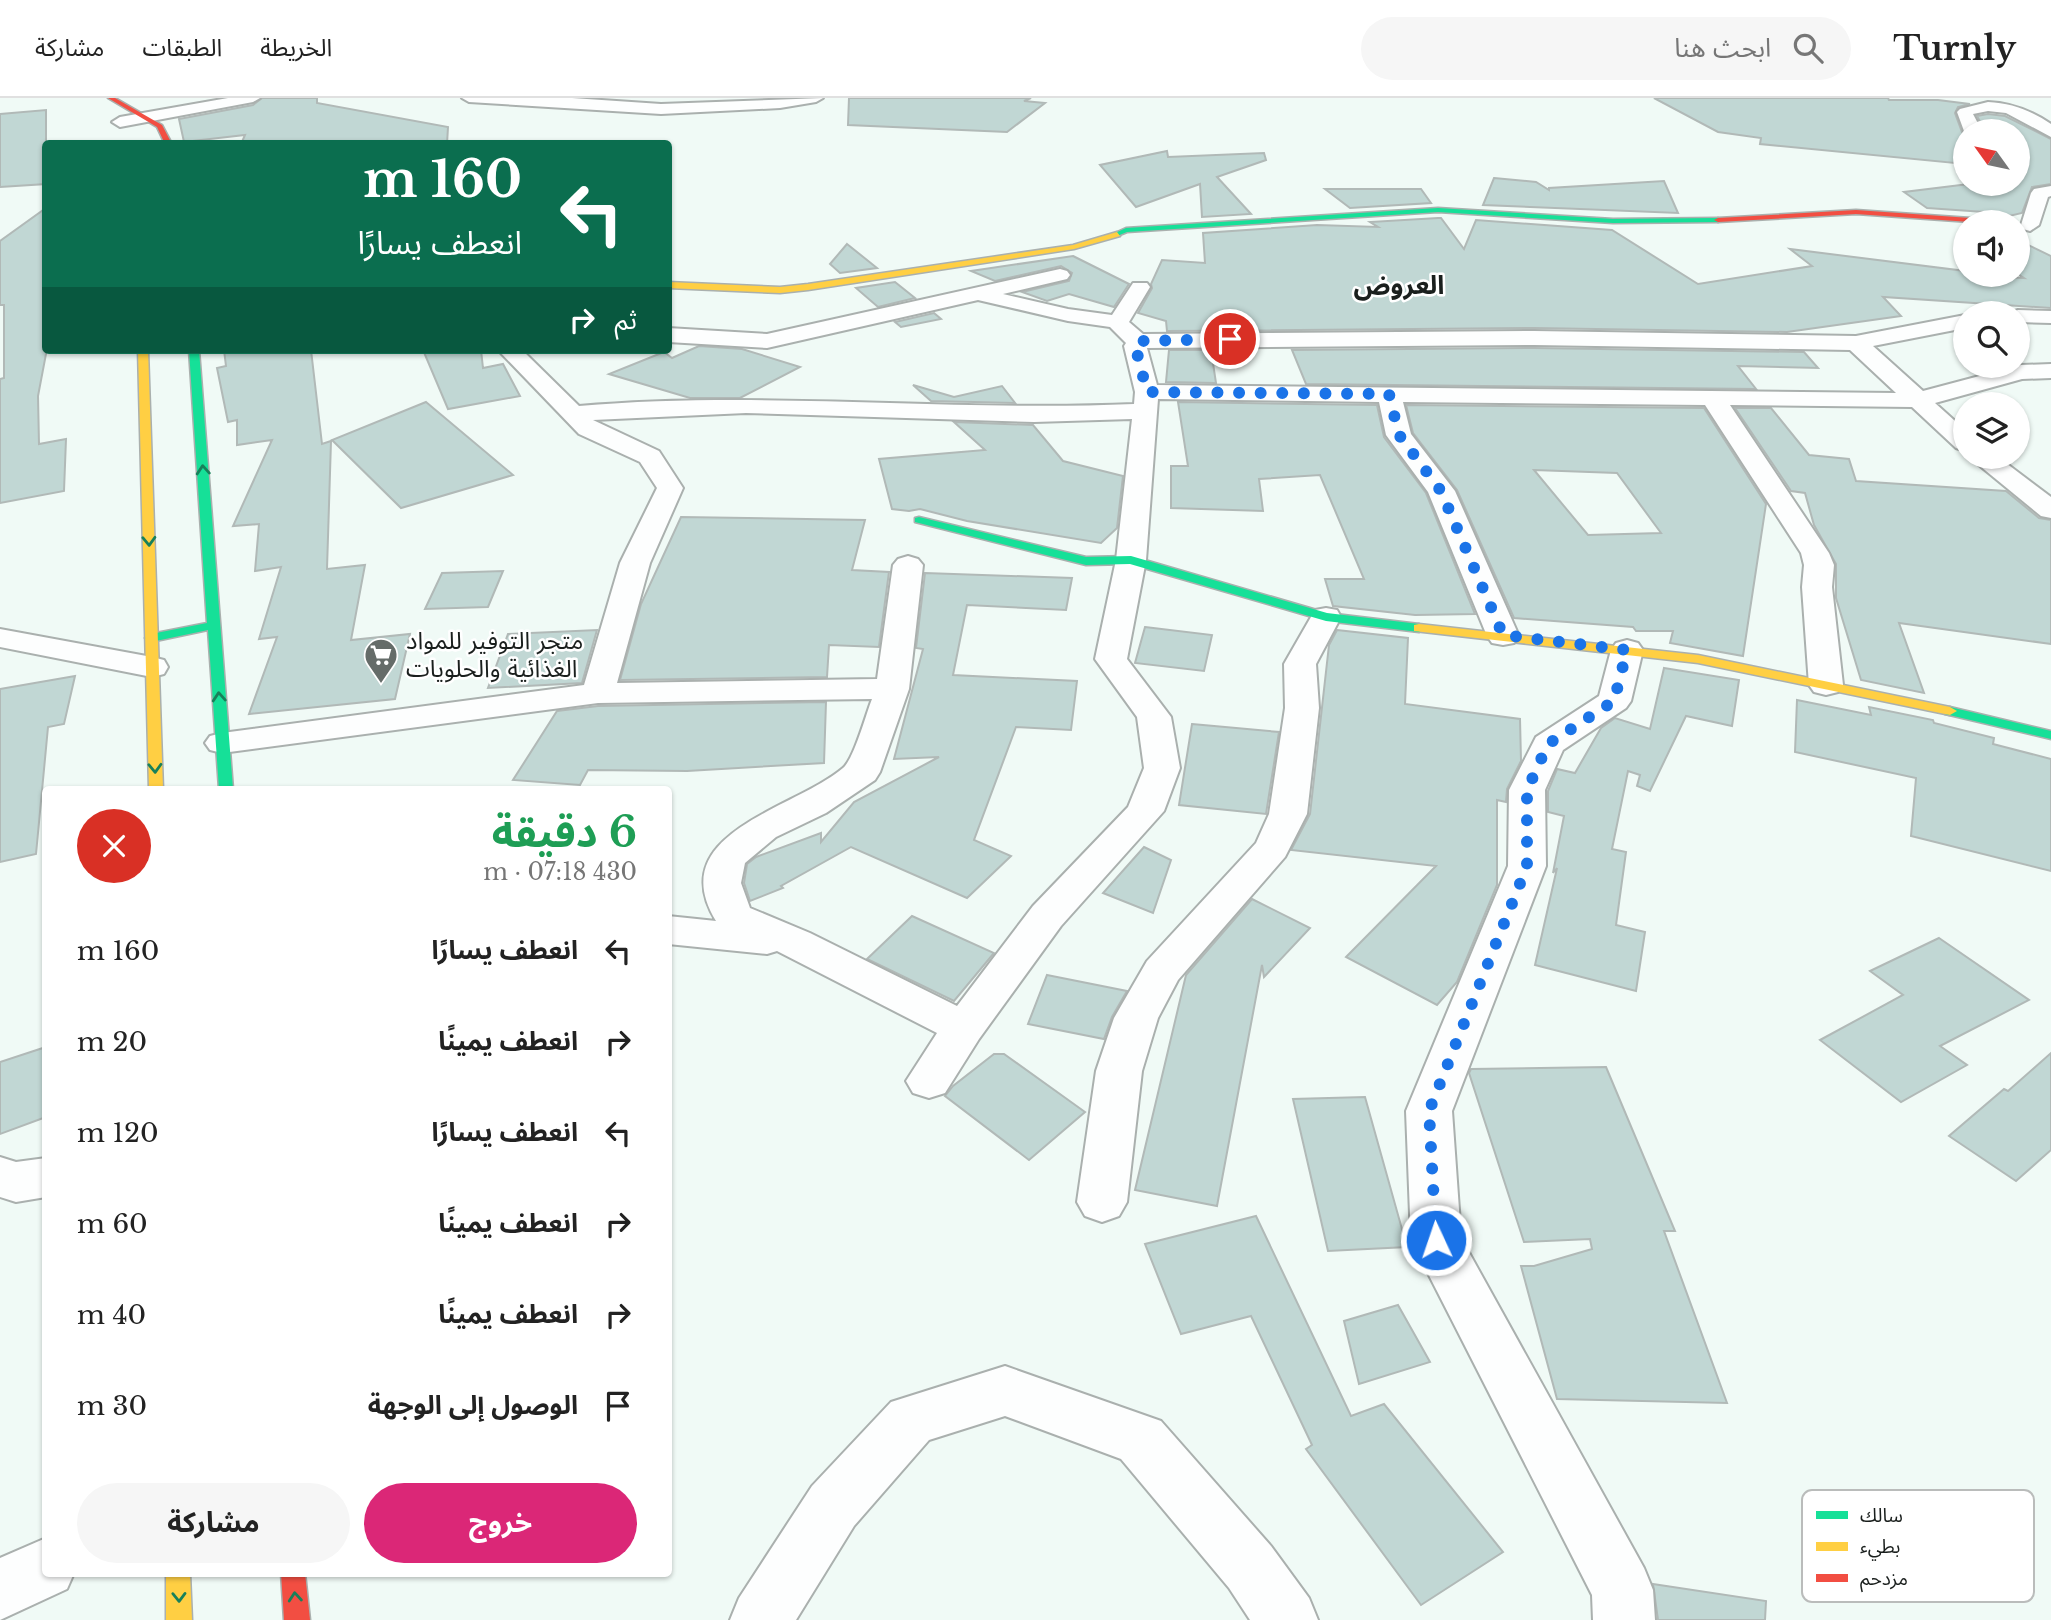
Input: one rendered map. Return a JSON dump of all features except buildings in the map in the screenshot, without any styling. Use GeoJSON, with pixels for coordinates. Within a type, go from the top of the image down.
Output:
{"type":"FeatureCollection","features":[{"type":"Feature","properties":{"kind":"street"},"geometry":{"type":"LineString","coordinates":[[91,98],[120,122],[133,138]]}},
{"type":"Feature","properties":{"kind":"street"},"geometry":{"type":"LineString","coordinates":[[111,98],[160,126],[167,140]]}},
{"type":"Feature","properties":{"kind":"street"},"geometry":{"type":"LineString","coordinates":[[120,122],[253,98]]}},
{"type":"Feature","properties":{"kind":"street"},"geometry":{"type":"LineString","coordinates":[[469,98],[593,103],[661,109],[780,103],[816,98]]}},
{"type":"Feature","properties":{"kind":"street"},"geometry":{"type":"LineString","coordinates":[[1967,119],[1965,112],[1980,105],[2013,108],[2034,118],[2051,132]]}},
{"type":"Feature","properties":{"kind":"street"},"geometry":{"type":"LineString","coordinates":[[2030,220],[2035,216],[2040,193],[2051,191]]}},
{"type":"Feature","properties":{"kind":"street"},"geometry":{"type":"LineString","coordinates":[[672,285],[790,289],[1074,247],[1126,230],[1438,210],[1612,221],[1674,222],[1856,212],[1953,219]]}},
{"type":"Feature","properties":{"kind":"street"},"geometry":{"type":"LineString","coordinates":[[2030,226],[2051,232]]}},
{"type":"Feature","properties":{"kind":"street"},"geometry":{"type":"LineString","coordinates":[[672,335],[767,341],[1060,275]]}},
{"type":"Feature","properties":{"kind":"street"},"geometry":{"type":"LineString","coordinates":[[929,1081],[964,1028],[1046,916],[1144,811],[1162,768],[1154,717],[1111,659],[1131,560],[1146,401],[1135,345],[1128,332],[1140,287]]}},
{"type":"Feature","properties":{"kind":"street"},"geometry":{"type":"LineString","coordinates":[[978,295],[1068,315],[1128,332],[1856,343],[1953,324]]}},
{"type":"Feature","properties":{"kind":"street"},"geometry":{"type":"LineString","coordinates":[[2030,316],[2051,317]]}},
{"type":"Feature","properties":{"kind":"street"},"geometry":{"type":"LineString","coordinates":[[1856,343],[1953,432]]}},
{"type":"Feature","properties":{"kind":"street"},"geometry":{"type":"LineString","coordinates":[[143,354],[156,786]]}},
{"type":"Feature","properties":{"kind":"street"},"geometry":{"type":"LineString","coordinates":[[194,354],[226,786]]}},
{"type":"Feature","properties":{"kind":"street"},"geometry":{"type":"LineString","coordinates":[[513,354],[588,429],[650,457],[670,488],[635,563],[598,693]]}},
{"type":"Feature","properties":{"kind":"street"},"geometry":{"type":"LineString","coordinates":[[573,414],[637,407],[823,406],[1035,415],[1146,401],[1389,394],[1918,400],[2021,372],[2051,371]]}},
{"type":"Feature","properties":{"kind":"street"},"geometry":{"type":"LineString","coordinates":[[1389,394],[1399,435],[1441,491],[1503,635]]}},
{"type":"Feature","properties":{"kind":"street"},"geometry":{"type":"LineString","coordinates":[[1713,398],[1815,552],[1819,565],[1817,587],[1826,685]]}},
{"type":"Feature","properties":{"kind":"street"},"geometry":{"type":"LineString","coordinates":[[1998,469],[2051,510]]}},
{"type":"Feature","properties":{"kind":"street"},"geometry":{"type":"LineString","coordinates":[[919,520],[1086,561],[1131,560],[1326,617],[1698,659],[2051,735]]}},
{"type":"Feature","properties":{"kind":"street"},"geometry":{"type":"LineString","coordinates":[[908,565],[892,689],[862,772],[813,805],[763,829],[727,858],[721,883],[733,916],[795,943],[964,1028]]}},
{"type":"Feature","properties":{"kind":"street"},"geometry":{"type":"LineString","coordinates":[[1102,1202],[1119,1071],[1136,1018],[1162,971],[1272,848],[1288,814],[1302,708],[1300,664],[1326,617]]}},
{"type":"Feature","properties":{"kind":"street"},"geometry":{"type":"LineString","coordinates":[[0,638],[152,652],[214,625]]}},
{"type":"Feature","properties":{"kind":"street"},"geometry":{"type":"LineString","coordinates":[[1624,1620],[1622,1590],[1436,1240],[1429,1111],[1527,866],[1527,790],[1548,744],[1614,701],[1627,650]]}},
{"type":"Feature","properties":{"kind":"street"},"geometry":{"type":"LineString","coordinates":[[222,743],[598,693],[892,689]]}},
{"type":"Feature","properties":{"kind":"street"},"geometry":{"type":"LineString","coordinates":[[672,930],[795,943]]}},
{"type":"Feature","properties":{"kind":"street"},"geometry":{"type":"LineString","coordinates":[[0,1177],[16,1182],[42,1178]]}},
{"type":"Feature","properties":{"kind":"street"},"geometry":{"type":"LineString","coordinates":[[761,1620],[833,1506],[911,1420],[1005,1391],[1141,1440],[1250,1567],[1287,1620]]}},
{"type":"Feature","properties":{"kind":"street"},"geometry":{"type":"LineString","coordinates":[[0,1590],[42,1571]]}},
{"type":"Feature","properties":{"kind":"street"},"geometry":{"type":"LineString","coordinates":[[178,1577],[179,1620]]}},
{"type":"Feature","properties":{"kind":"street"},"geometry":{"type":"LineString","coordinates":[[293,1577],[297,1620]]}},
{"type":"Feature","properties":{"kind":"traffic: fast"},"geometry":{"type":"LineString","coordinates":[[1117,234],[1126,230],[1438,210],[1613,221],[1718,220]]}},
{"type":"Feature","properties":{"kind":"traffic: fast"},"geometry":{"type":"LineString","coordinates":[[194,354],[226,786]]}},
{"type":"Feature","properties":{"kind":"traffic: fast"},"geometry":{"type":"LineString","coordinates":[[919,520],[1086,561],[1131,560],[1326,617],[1419,628]]}},
{"type":"Feature","properties":{"kind":"traffic: fast"},"geometry":{"type":"LineString","coordinates":[[151,638],[214,625]]}},
{"type":"Feature","properties":{"kind":"traffic: fast"},"geometry":{"type":"LineString","coordinates":[[1950,711],[2051,735]]}},
{"type":"Feature","properties":{"kind":"traffic: slow"},"geometry":{"type":"LineString","coordinates":[[672,285],[780,290],[808,287],[1074,247],[1117,234]]}},
{"type":"Feature","properties":{"kind":"traffic: slow"},"geometry":{"type":"LineString","coordinates":[[143,354],[156,786]]}},
{"type":"Feature","properties":{"kind":"traffic: slow"},"geometry":{"type":"LineString","coordinates":[[1419,628],[1698,659],[1950,711]]}},
{"type":"Feature","properties":{"kind":"traffic: slow"},"geometry":{"type":"LineString","coordinates":[[178,1577],[179,1620]]}},
{"type":"Feature","properties":{"kind":"traffic: jam"},"geometry":{"type":"LineString","coordinates":[[111,98],[160,126],[167,140]]}},
{"type":"Feature","properties":{"kind":"traffic: jam"},"geometry":{"type":"LineString","coordinates":[[1718,220],[1856,212],[1953,219]]}},
{"type":"Feature","properties":{"kind":"traffic: jam"},"geometry":{"type":"LineString","coordinates":[[293,1577],[297,1620]]}},
{"type":"Feature","properties":{"kind":"place","name":"متجر التوفير للمواد الغذائية والحلويات"},"geometry":{"type":"Point","coordinates":[381,685]}},
{"type":"Feature","properties":{"kind":"district","name":"العروض"},"geometry":{"type":"Point","coordinates":[1399,285]}},
{"type":"Feature","properties":{"kind":"route"},"geometry":{"type":"LineString","coordinates":[[1230,339],[1138,341],[1135,345],[1147,392],[1389,394],[1399,435],[1441,491],[1503,635],[1627,650],[1614,701],[1548,744],[1527,790],[1527,866],[1429,1111],[1436,1240]]}}]}
